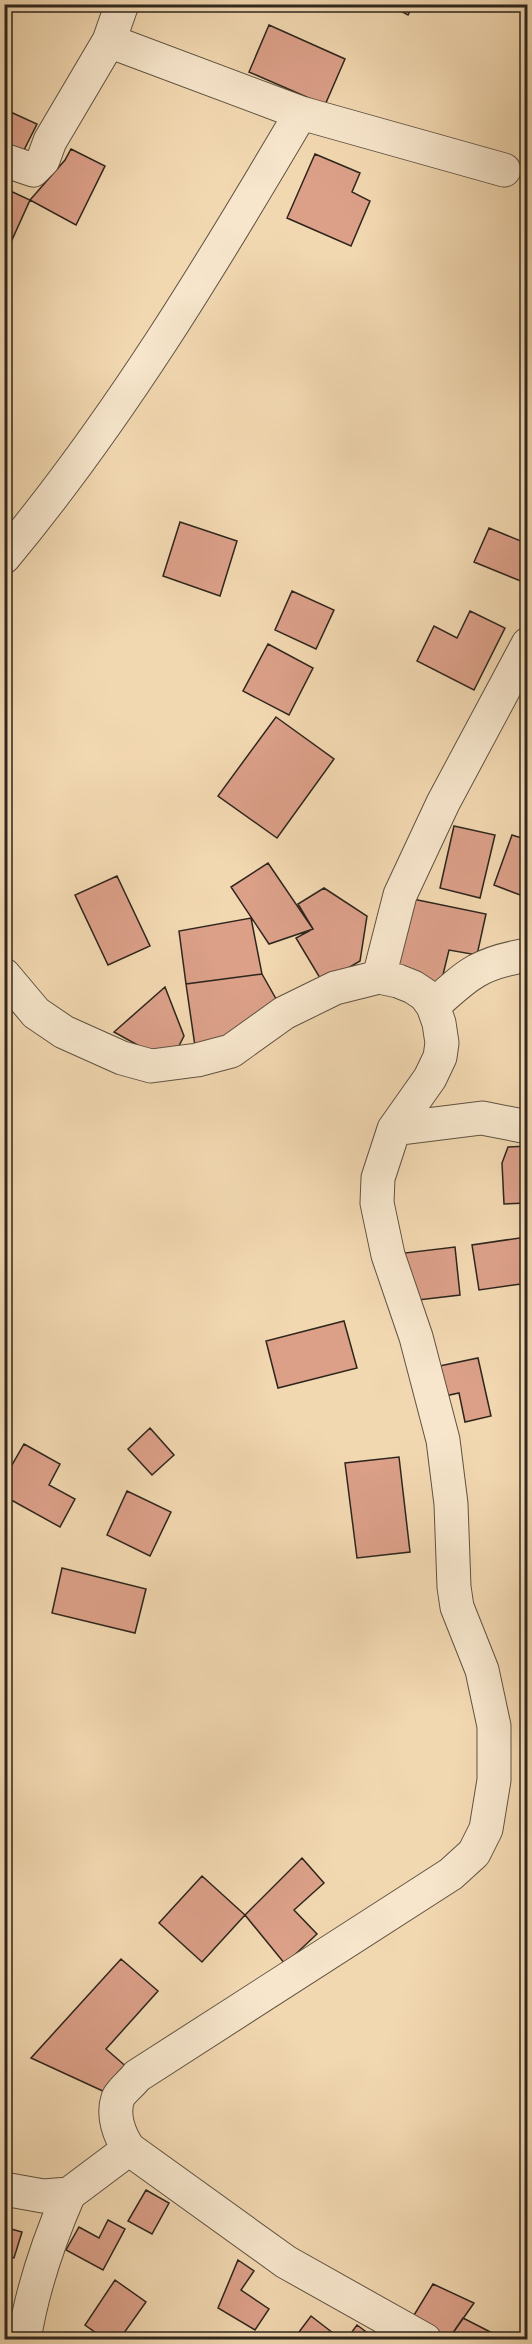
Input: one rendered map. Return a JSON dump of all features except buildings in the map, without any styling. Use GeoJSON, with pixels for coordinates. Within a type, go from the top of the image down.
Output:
{"type":"FeatureCollection","features":[{"type":"Feature","properties":{"kind":"street"},"geometry":{"type":"LineString","coordinates":[[4,160],[33,170],[43,160],[50,141],[109,41],[122,4]]}},
{"type":"Feature","properties":{"kind":"street"},"geometry":{"type":"LineString","coordinates":[[109,41],[301,113],[504,170]]}},
{"type":"Feature","properties":{"kind":"street"},"geometry":{"type":"LineString","coordinates":[[4,557],[35,520],[150,358],[234,228],[301,113]]}},
{"type":"Feature","properties":{"kind":"street"},"geometry":{"type":"LineString","coordinates":[[379,977],[400,895],[443,803],[528,644]]}},
{"type":"Feature","properties":{"kind":"street"},"geometry":{"type":"LineString","coordinates":[[433,1006],[459,982],[480,967],[498,960],[528,955]]}},
{"type":"Feature","properties":{"kind":"street"},"geometry":{"type":"LineString","coordinates":[[4,975],[36,1013],[64,1032],[122,1058],[151,1066],[197,1060],[231,1051],[284,1013],[335,988],[379,977],[398,981],[425,995],[433,1006],[439,1023],[442,1042],[440,1057],[430,1078],[394,1129],[378,1178],[377,1203],[388,1255],[416,1337],[443,1440],[451,1504],[454,1587],[458,1607],[482,1670],[494,1726],[494,1780],[486,1829],[474,1853],[451,1874],[137,2076],[118,2098],[117,2116],[119,2131],[129,2149],[286,2262],[425,2340]]}},
{"type":"Feature","properties":{"kind":"street"},"geometry":{"type":"LineString","coordinates":[[394,1129],[482,1118],[528,1127]]}},
{"type":"Feature","properties":{"kind":"street"},"geometry":{"type":"LineString","coordinates":[[4,2189],[43,2196],[69,2194],[129,2149]]}},
{"type":"Feature","properties":{"kind":"street"},"geometry":{"type":"LineString","coordinates":[[24,2340],[30,2308],[44,2262],[69,2194]]}}]}
